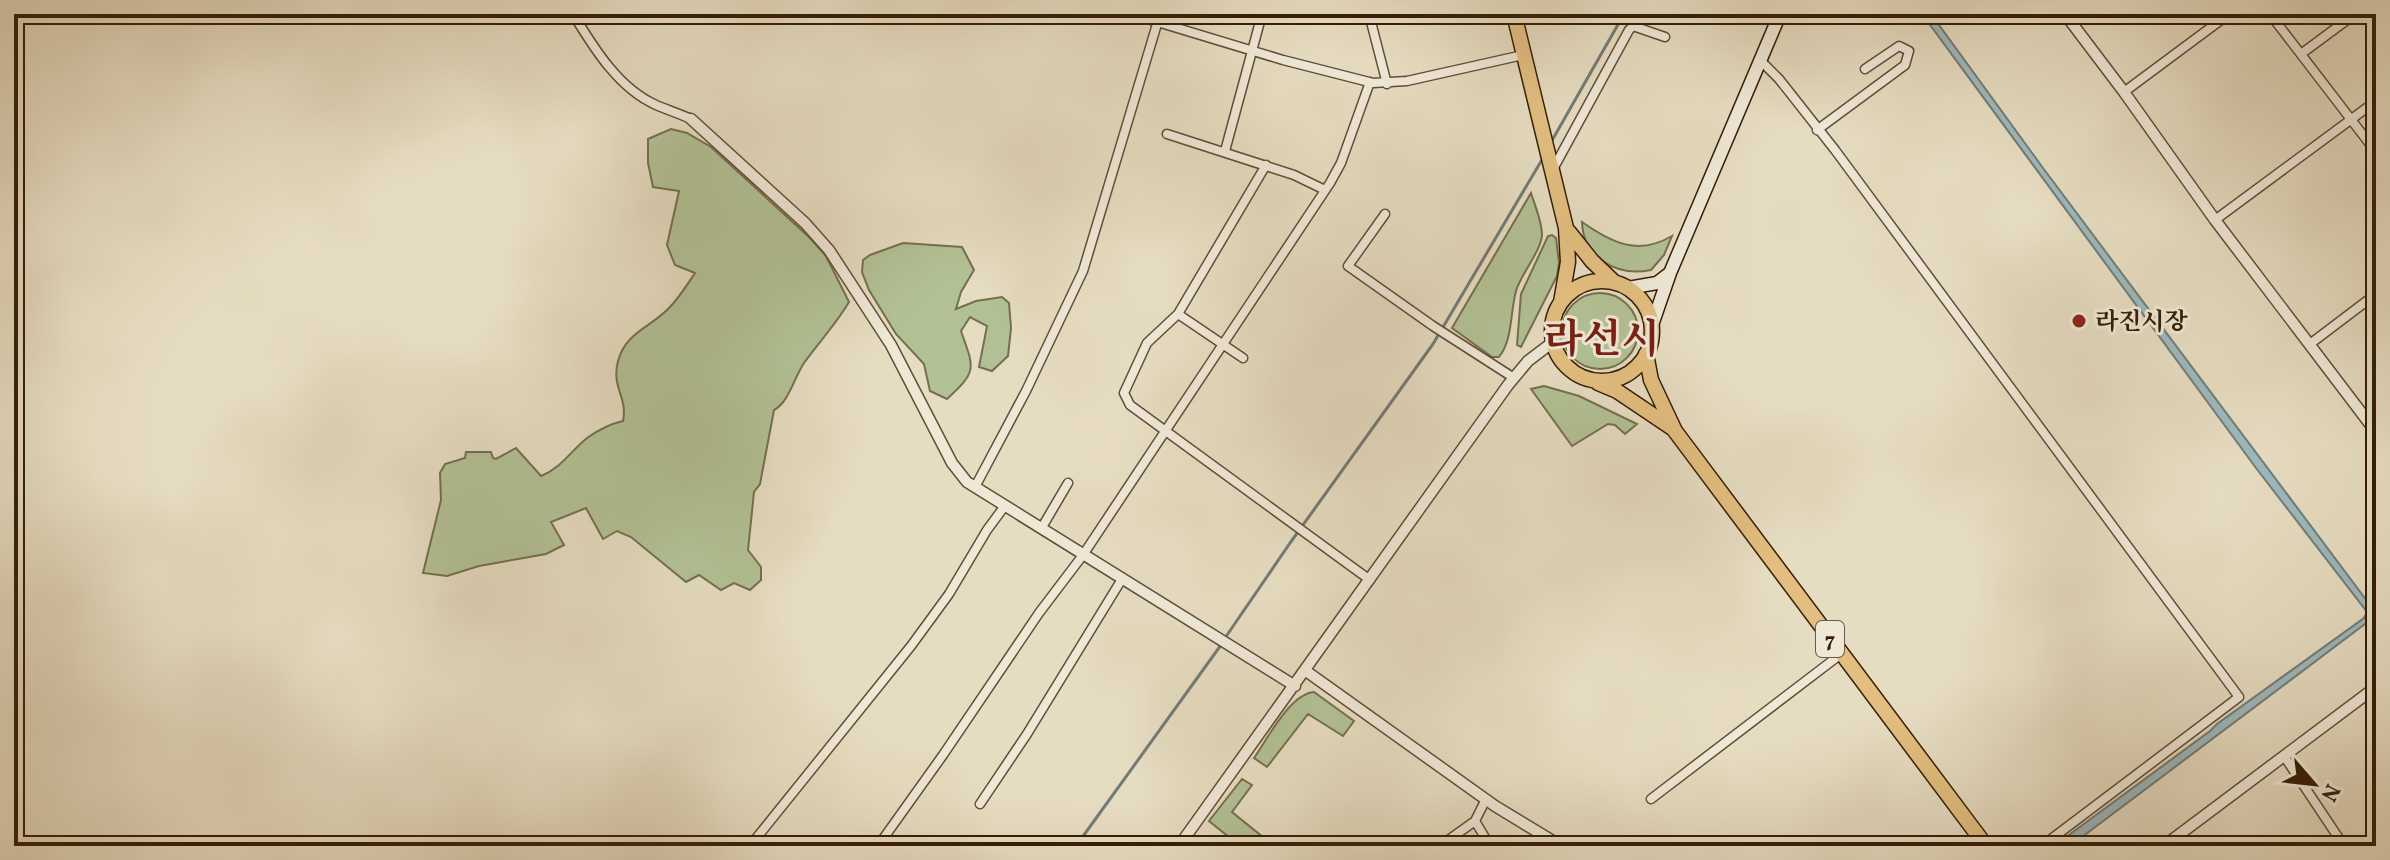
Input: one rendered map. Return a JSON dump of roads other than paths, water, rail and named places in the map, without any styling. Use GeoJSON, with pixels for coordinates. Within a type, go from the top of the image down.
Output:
{"type":"FeatureCollection","features":[{"type":"Feature","properties":{"kind":"highway"},"geometry":{"type":"LineString","coordinates":[[1514,14],[1566,228],[1568,254],[1561,302],[1552,328],[1553,342]]}},
{"type":"Feature","properties":{"kind":"highway"},"geometry":{"type":"LineString","coordinates":[[1566,228],[1592,261],[1640,298],[1652,325]]}},
{"type":"Feature","properties":{"kind":"highway"},"geometry":{"type":"LineString","coordinates":[[1561,302],[1585,284],[1599,281],[1621,285]]}},
{"type":"Feature","properties":{"kind":"highway","name":"7"},"geometry":{"type":"LineString","coordinates":[[1652,325],[1646,354],[1651,380],[1675,431],[1986,846]]}},
{"type":"Feature","properties":{"kind":"highway","name":"7"},"geometry":{"type":"LineString","coordinates":[[1553,342],[1567,366],[1617,391],[1675,431]]}},
{"type":"Feature","properties":{"kind":"highway"},"geometry":{"type":"LineString","coordinates":[[1591,380],[1607,381],[1623,376],[1636,367],[1646,354]]}},
{"type":"Feature","properties":{"kind":"main road"},"geometry":{"type":"LineString","coordinates":[[1652,325],[1670,273],[1780,14]]}},
{"type":"Feature","properties":{"kind":"main road"},"geometry":{"type":"LineString","coordinates":[[1621,285],[1657,283],[1670,273]]}},
{"type":"Feature","properties":{"kind":"street"},"geometry":{"type":"LineString","coordinates":[[573,14],[590,42],[624,83],[655,105],[691,119],[805,223],[829,250],[900,361],[952,463],[975,487],[1295,686]]}},
{"type":"Feature","properties":{"kind":"street"},"geometry":{"type":"LineString","coordinates":[[1131,14],[1158,19],[1252,51],[1387,84],[1523,55]]}},
{"type":"Feature","properties":{"kind":"street"},"geometry":{"type":"LineString","coordinates":[[1225,151],[1262,14]]}},
{"type":"Feature","properties":{"kind":"street"},"geometry":{"type":"LineString","coordinates":[[1369,14],[1387,84]]}},
{"type":"Feature","properties":{"kind":"street"},"geometry":{"type":"LineString","coordinates":[[2065,14],[2215,220],[2376,432]]}},
{"type":"Feature","properties":{"kind":"street"},"geometry":{"type":"LineString","coordinates":[[2124,92],[2229,14]]}},
{"type":"Feature","properties":{"kind":"street"},"geometry":{"type":"LineString","coordinates":[[2270,14],[2376,152]]}},
{"type":"Feature","properties":{"kind":"street"},"geometry":{"type":"LineString","coordinates":[[2301,54],[2355,14]]}},
{"type":"Feature","properties":{"kind":"street"},"geometry":{"type":"LineString","coordinates":[[975,487],[1026,391],[1083,271],[1158,19]]}},
{"type":"Feature","properties":{"kind":"street"},"geometry":{"type":"LineString","coordinates":[[1550,167],[1629,30],[1639,26],[1665,37]]}},
{"type":"Feature","properties":{"kind":"street"},"geometry":{"type":"LineString","coordinates":[[1817,130],[1905,65],[1909,51],[1899,46],[1865,69]]}},
{"type":"Feature","properties":{"kind":"street"},"geometry":{"type":"LineString","coordinates":[[1760,60],[1779,79],[1845,162],[2239,697],[2042,846]]}},
{"type":"Feature","properties":{"kind":"street"},"geometry":{"type":"LineString","coordinates":[[878,846],[1039,613],[1083,555],[1325,190],[1341,163],[1370,82]]}},
{"type":"Feature","properties":{"kind":"street"},"geometry":{"type":"LineString","coordinates":[[2215,220],[2376,101]]}},
{"type":"Feature","properties":{"kind":"street"},"geometry":{"type":"LineString","coordinates":[[1167,134],[1266,165],[1325,190]]}},
{"type":"Feature","properties":{"kind":"street"},"geometry":{"type":"LineString","coordinates":[[1266,165],[1178,314],[1147,343],[1124,393],[1130,405],[1370,580]]}},
{"type":"Feature","properties":{"kind":"street"},"geometry":{"type":"LineString","coordinates":[[1385,214],[1348,266],[1514,378]]}},
{"type":"Feature","properties":{"kind":"street"},"geometry":{"type":"LineString","coordinates":[[2310,344],[2376,294]]}},
{"type":"Feature","properties":{"kind":"street"},"geometry":{"type":"LineString","coordinates":[[1178,314],[1243,358]]}},
{"type":"Feature","properties":{"kind":"street"},"geometry":{"type":"LineString","coordinates":[[1179,846],[1514,378],[1528,361],[1553,342]]}},
{"type":"Feature","properties":{"kind":"street"},"geometry":{"type":"LineString","coordinates":[[1041,529],[1068,483]]}},
{"type":"Feature","properties":{"kind":"street"},"geometry":{"type":"LineString","coordinates":[[750,846],[911,646],[949,594],[1004,507]]}},
{"type":"Feature","properties":{"kind":"street"},"geometry":{"type":"LineString","coordinates":[[980,804],[1122,579]]}},
{"type":"Feature","properties":{"kind":"street"},"geometry":{"type":"LineString","coordinates":[[1651,799],[1841,654]]}},
{"type":"Feature","properties":{"kind":"street"},"geometry":{"type":"LineString","coordinates":[[1306,671],[1486,799],[1561,846]]}},
{"type":"Feature","properties":{"kind":"street"},"geometry":{"type":"LineString","coordinates":[[2164,846],[2376,687]]}},
{"type":"Feature","properties":{"kind":"street"},"geometry":{"type":"LineString","coordinates":[[2284,756],[2344,846]]}},
{"type":"Feature","properties":{"kind":"street"},"geometry":{"type":"LineString","coordinates":[[1440,846],[1475,821],[1486,799]]}},
{"type":"Feature","properties":{"kind":"street"},"geometry":{"type":"LineString","coordinates":[[1475,821],[1490,846]]}},
{"type":"Feature","properties":{"kind":"water"},"geometry":{"type":"Polygon","coordinates":[[[1922,14],[1931,14],[2376,613],[2376,624],[2365,624],[2070,846],[2054,846],[2364,618],[2367,612],[2256,468],[1922,14]]]}},
{"type":"Feature","properties":{"kind":"waterway"},"geometry":{"type":"LineString","coordinates":[[1550,144],[1624,14]]}},
{"type":"Feature","properties":{"kind":"waterway"},"geometry":{"type":"LineString","coordinates":[[1225,638],[1433,344],[1543,158]]}},
{"type":"Feature","properties":{"kind":"waterway"},"geometry":{"type":"LineString","coordinates":[[1076,846],[1221,645]]}},
{"type":"Feature","properties":{"kind":"place","name":"라진시장"},"geometry":{"type":"Point","coordinates":[2079,321]}},
{"type":"Feature","properties":{"kind":"district","name":"라선시"},"geometry":{"type":"Point","coordinates":[1602,338]}}]}
